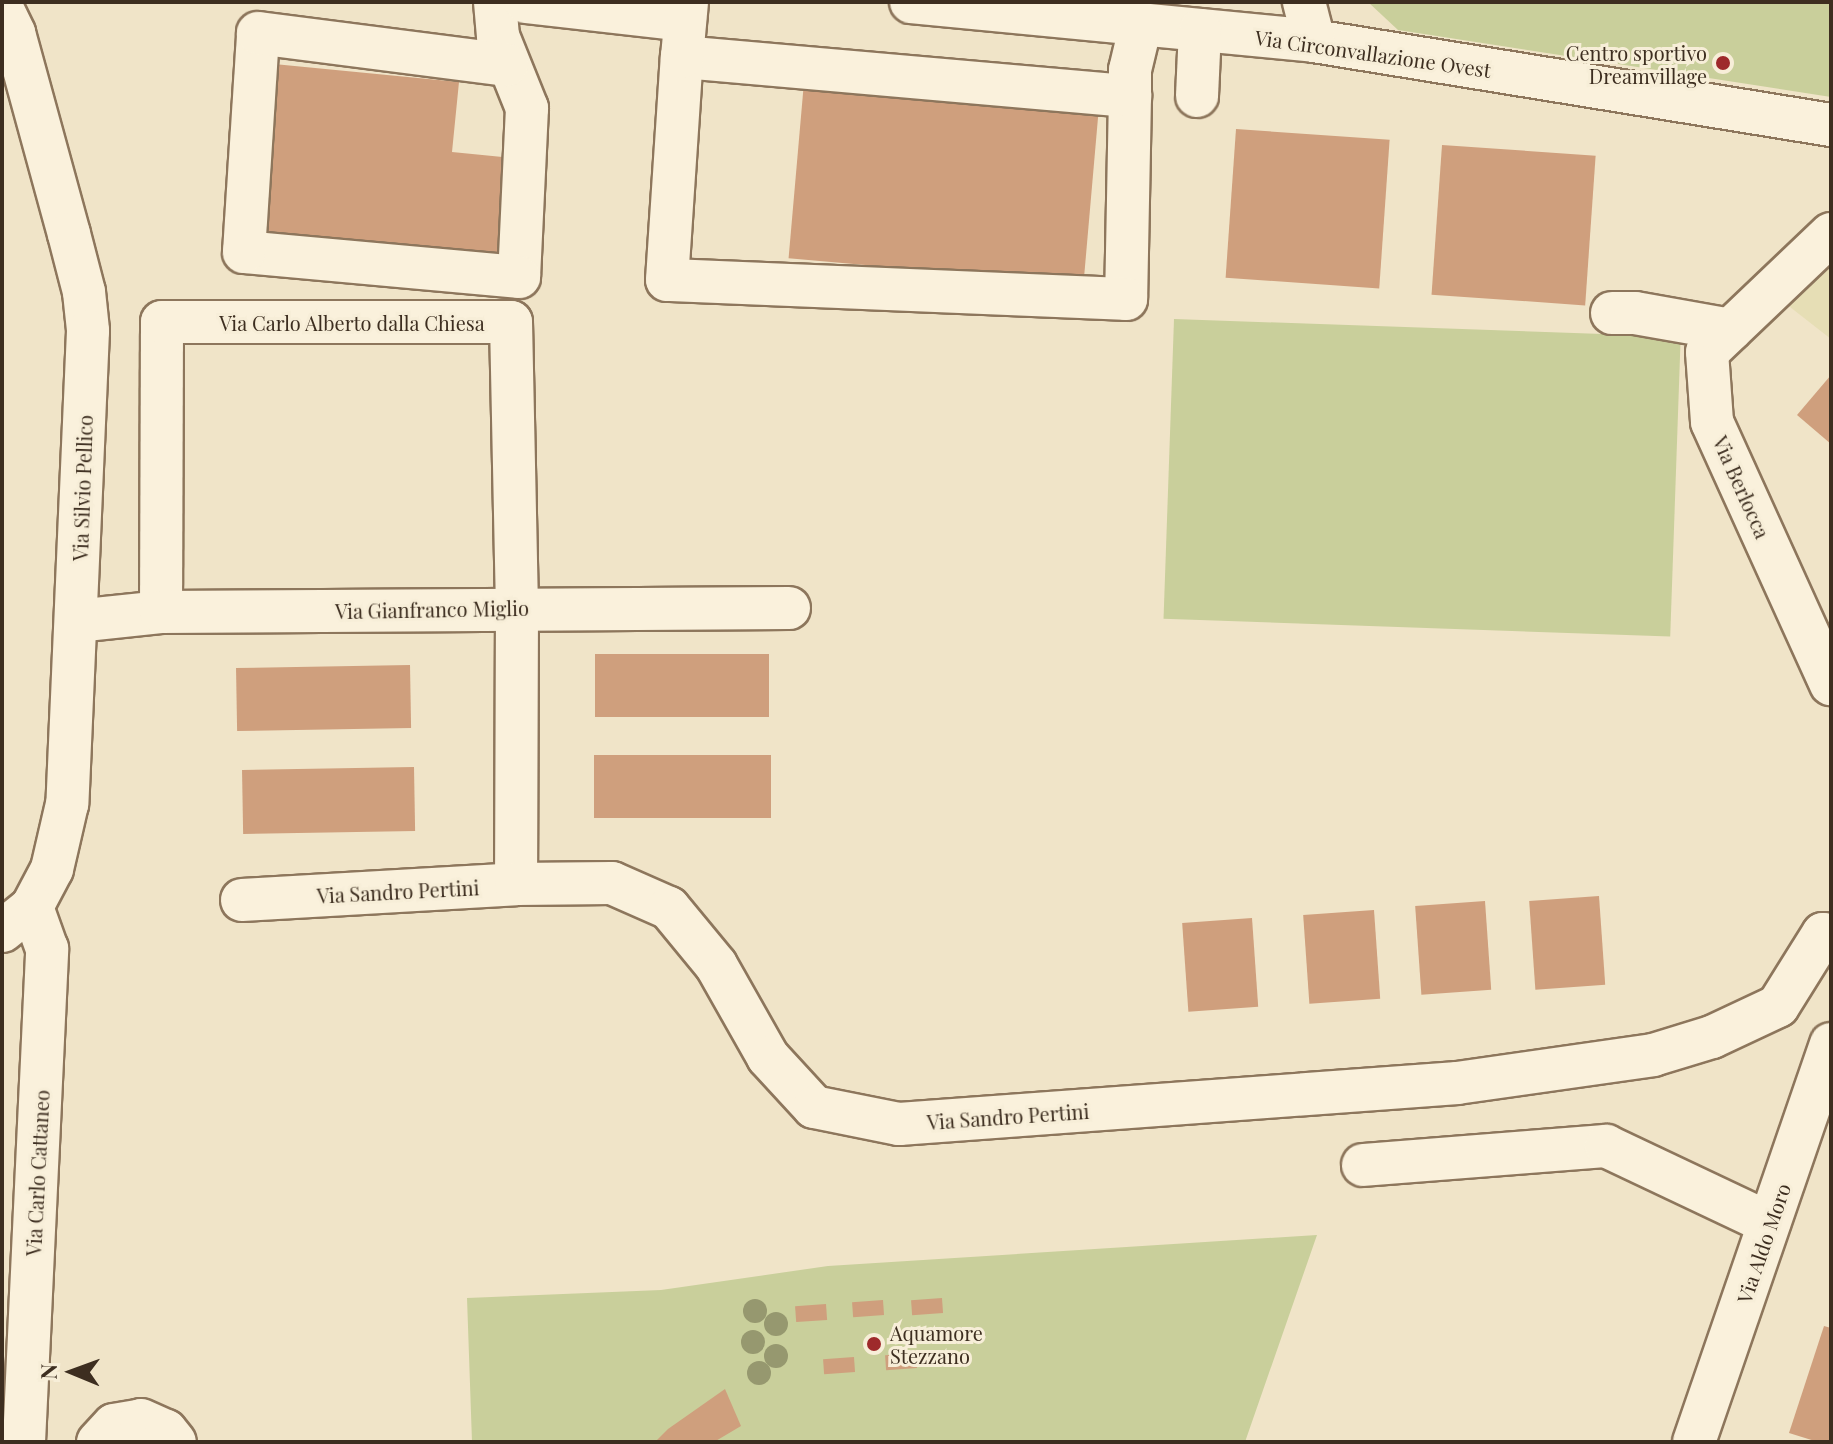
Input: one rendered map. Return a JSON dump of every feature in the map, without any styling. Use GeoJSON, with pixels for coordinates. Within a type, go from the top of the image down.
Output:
{"type":"FeatureCollection","features":[{"type":"Feature","properties":{"kind":"street"},"geometry":{"type":"LineString","coordinates":[[495,2],[498,36],[507,65],[527,108],[519,277],[244,252],[258,33],[507,65]]}},
{"type":"Feature","properties":{"kind":"street"},"geometry":{"type":"LineString","coordinates":[[526,2],[1130,96]]}},
{"type":"Feature","properties":{"kind":"street","name":"Via Circonvallazione Ovest"},"geometry":{"type":"LineString","coordinates":[[911,2],[1200,30],[1309,21],[1831,125]]}},
{"type":"Feature","properties":{"kind":"street","name":"Via Silvio Pellico"},"geometry":{"type":"LineString","coordinates":[[17,14],[84,292],[88,331],[67,804],[52,869],[17,919]]}},
{"type":"Feature","properties":{"kind":"street"},"geometry":{"type":"LineString","coordinates":[[685,26],[667,280],[1126,299],[1130,70],[1141,24]]}},
{"type":"Feature","properties":{"kind":"street"},"geometry":{"type":"LineString","coordinates":[[1197,96],[1200,30]]}},
{"type":"Feature","properties":{"kind":"street","name":"Via Berlocca"},"geometry":{"type":"LineString","coordinates":[[1831,234],[1707,352],[1712,422],[1831,684]]}},
{"type":"Feature","properties":{"kind":"street"},"geometry":{"type":"LineString","coordinates":[[1612,313],[1635,313],[1731,330]]}},
{"type":"Feature","properties":{"kind":"street","name":"Via Carlo Alberto dalla Chiesa"},"geometry":{"type":"LineString","coordinates":[[161,612],[162,322],[511,322],[517,608],[516,884]]}},
{"type":"Feature","properties":{"kind":"street","name":"Via Gianfranco Miglio"},"geometry":{"type":"LineString","coordinates":[[76,621],[161,612],[789,608]]}},
{"type":"Feature","properties":{"kind":"street","name":"Via Sandro Pertini"},"geometry":{"type":"LineString","coordinates":[[242,900],[516,884],[612,883],[669,908],[716,965],[768,1057],[814,1107],[899,1124],[1457,1083],[1653,1055],[1712,1037],[1778,1006],[1823,934],[1831,935]]}},
{"type":"Feature","properties":{"kind":"street","name":"Via Carlo Cattaneo"},"geometry":{"type":"LineString","coordinates":[[17,919],[47,949],[20,1183],[24,1442]]}},
{"type":"Feature","properties":{"kind":"street","name":"Via Aldo Moro"},"geometry":{"type":"LineString","coordinates":[[1694,1442],[1831,1044]]}},
{"type":"Feature","properties":{"kind":"street"},"geometry":{"type":"LineString","coordinates":[[1363,1165],[1606,1146],[1769,1223]]}},
{"type":"Feature","properties":{"kind":"street"},"geometry":{"type":"LineString","coordinates":[[98,1442],[114,1425],[141,1420],[166,1431],[175,1442]]}},
{"type":"Feature","properties":{"kind":"shaded area"},"geometry":{"type":"Polygon","coordinates":[[[1831,243],[1831,339],[1781,300],[1831,243]]]}},
{"type":"Feature","properties":{"kind":"green space","name":"Centro sportivo Dreamvillage"},"geometry":{"type":"Polygon","coordinates":[[[1368,2],[1831,2],[1831,97],[1398,30],[1368,2]]]}},
{"type":"Feature","properties":{"kind":"green space"},"geometry":{"type":"Polygon","coordinates":[[[1174,319],[1681,337],[1670,637],[1164,619],[1174,319]]]}},
{"type":"Feature","properties":{"kind":"green space","name":"Aquamore Stezzano"},"geometry":{"type":"Polygon","coordinates":[[[1317,1235],[1245,1442],[472,1442],[467,1298],[661,1290],[828,1266],[1317,1235]]]}},
{"type":"Feature","properties":{"kind":"building"},"geometry":{"type":"Polygon","coordinates":[[[274,64],[459,82],[452,152],[524,159],[514,266],[257,241],[274,64]]]}},
{"type":"Feature","properties":{"kind":"building"},"geometry":{"type":"Polygon","coordinates":[[[804,82],[1099,108],[1083,284],[789,258],[804,82]]]}},
{"type":"Feature","properties":{"kind":"building"},"geometry":{"type":"Polygon","coordinates":[[[1236,129],[1390,140],[1379,288],[1226,278],[1236,129]]]}},
{"type":"Feature","properties":{"kind":"building"},"geometry":{"type":"Polygon","coordinates":[[[1442,145],[1596,156],[1585,305],[1432,295],[1442,145]]]}},
{"type":"Feature","properties":{"kind":"building"},"geometry":{"type":"Polygon","coordinates":[[[1831,375],[1831,444],[1797,415],[1831,375]]]}},
{"type":"Feature","properties":{"kind":"building"},"geometry":{"type":"Polygon","coordinates":[[[595,654],[769,654],[769,717],[595,717],[595,654]]]}},
{"type":"Feature","properties":{"kind":"building"},"geometry":{"type":"Polygon","coordinates":[[[410,665],[411,728],[237,731],[236,668],[410,665]]]}},
{"type":"Feature","properties":{"kind":"building"},"geometry":{"type":"Polygon","coordinates":[[[594,755],[771,755],[771,818],[594,818],[594,755]]]}},
{"type":"Feature","properties":{"kind":"building"},"geometry":{"type":"Polygon","coordinates":[[[414,767],[415,831],[243,834],[242,770],[414,767]]]}},
{"type":"Feature","properties":{"kind":"building"},"geometry":{"type":"Polygon","coordinates":[[[1599,896],[1605,985],[1535,990],[1529,901],[1599,896]]]}},
{"type":"Feature","properties":{"kind":"building"},"geometry":{"type":"Polygon","coordinates":[[[1485,901],[1491,990],[1421,995],[1415,906],[1485,901]]]}},
{"type":"Feature","properties":{"kind":"building"},"geometry":{"type":"Polygon","coordinates":[[[1374,910],[1380,999],[1309,1004],[1303,915],[1374,910]]]}},
{"type":"Feature","properties":{"kind":"building"},"geometry":{"type":"Polygon","coordinates":[[[1252,918],[1258,1007],[1188,1012],[1182,923],[1252,918]]]}},
{"type":"Feature","properties":{"kind":"building"},"geometry":{"type":"Polygon","coordinates":[[[942,1298],[943,1313],[912,1315],[911,1300],[942,1298]]]}},
{"type":"Feature","properties":{"kind":"building"},"geometry":{"type":"Polygon","coordinates":[[[883,1300],[884,1315],[853,1317],[852,1302],[883,1300]]]}},
{"type":"Feature","properties":{"kind":"building"},"geometry":{"type":"Polygon","coordinates":[[[826,1304],[827,1320],[796,1322],[795,1306],[826,1304]]]}},
{"type":"Feature","properties":{"kind":"building"},"geometry":{"type":"Polygon","coordinates":[[[1824,1326],[1831,1328],[1831,1442],[1818,1442],[1789,1433],[1824,1326]]]}},
{"type":"Feature","properties":{"kind":"building"},"geometry":{"type":"Polygon","coordinates":[[[916,1353],[917,1368],[886,1370],[885,1355],[916,1353]]]}},
{"type":"Feature","properties":{"kind":"building"},"geometry":{"type":"Polygon","coordinates":[[[854,1357],[855,1372],[824,1374],[823,1359],[854,1357]]]}},
{"type":"Feature","properties":{"kind":"building"},"geometry":{"type":"Polygon","coordinates":[[[725,1389],[741,1426],[714,1442],[655,1442],[668,1429],[725,1389]]]}},
{"type":"Feature","properties":{"kind":"place","name":"Centro sportivo Dreamvillage"},"geometry":{"type":"Point","coordinates":[1723,63]}},
{"type":"Feature","properties":{"kind":"place","name":"Aquamore Stezzano"},"geometry":{"type":"Point","coordinates":[874,1344]}}]}
